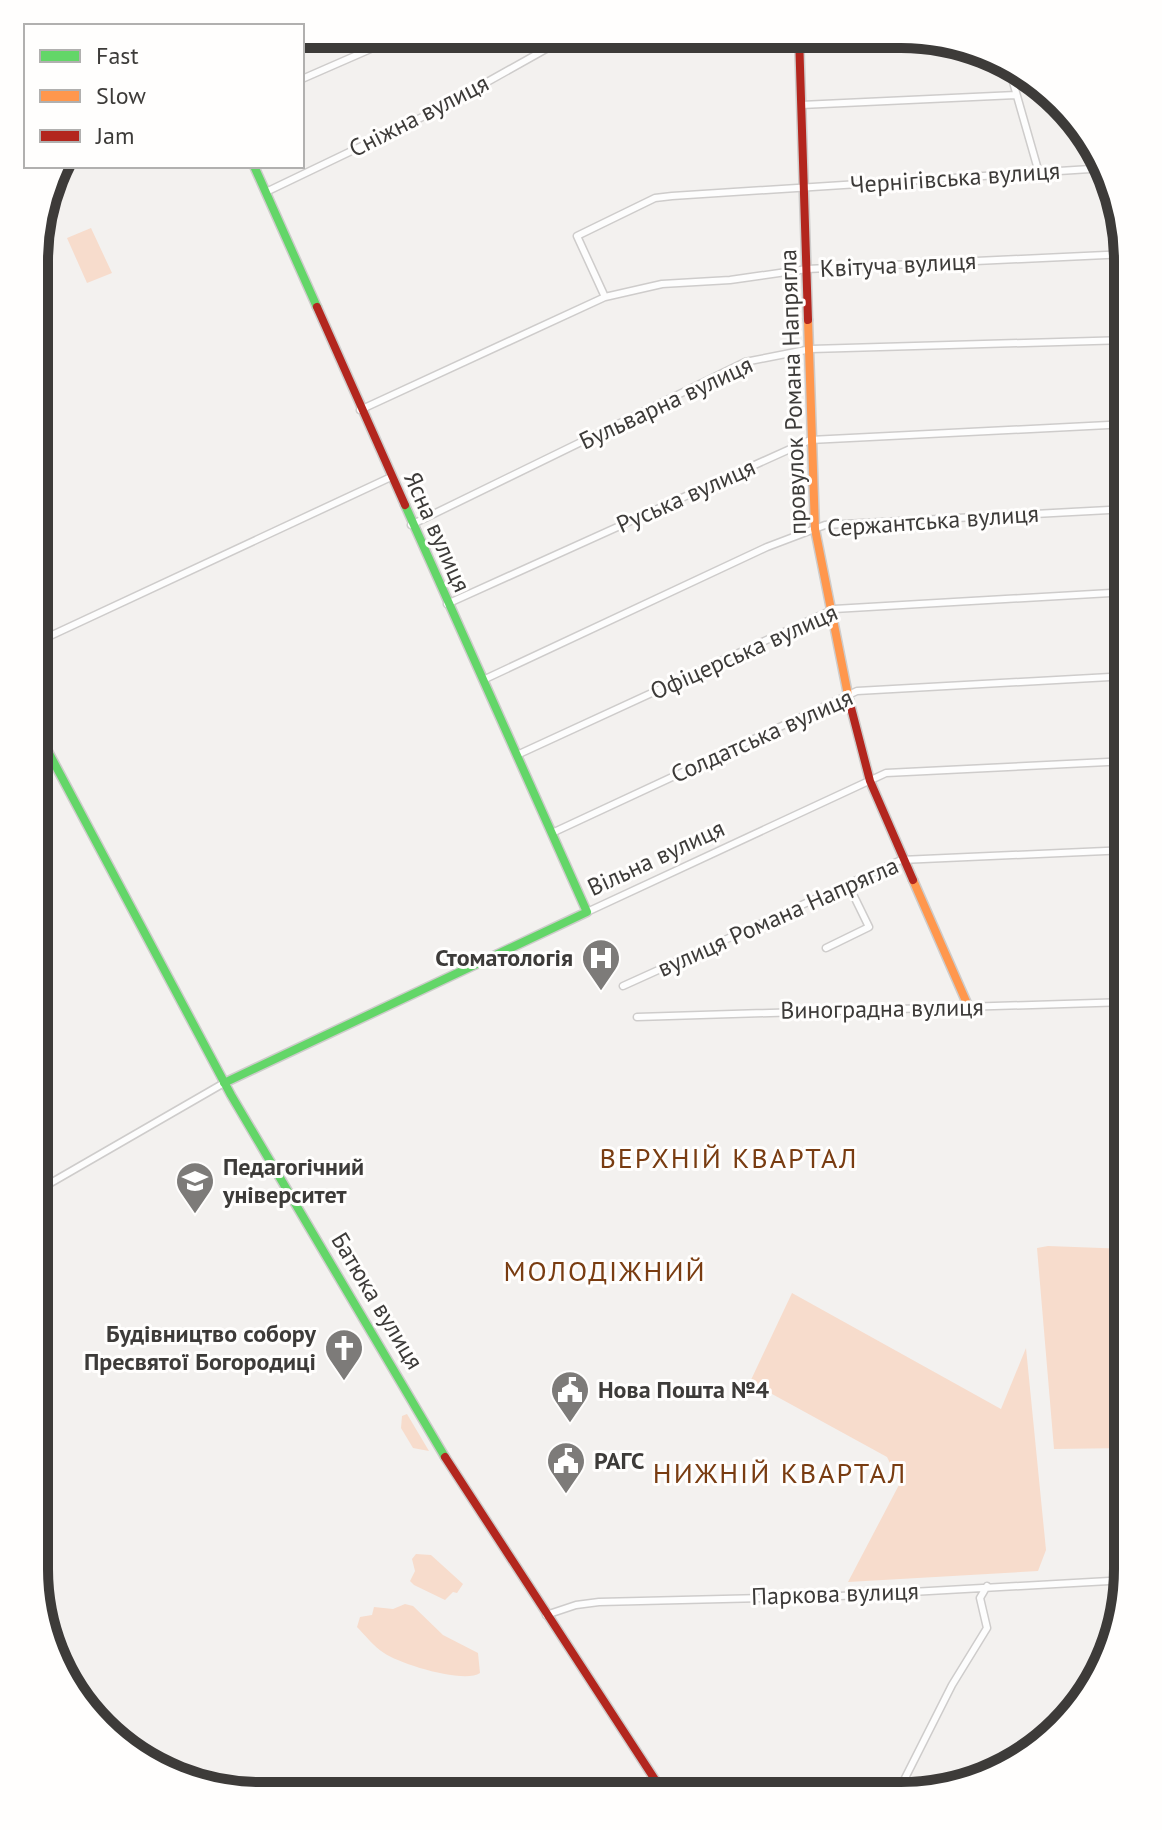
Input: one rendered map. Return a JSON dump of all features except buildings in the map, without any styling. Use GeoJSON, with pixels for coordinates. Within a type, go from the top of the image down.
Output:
{"type":"FeatureCollection","features":[{"type":"Feature","properties":{"kind":"street"},"geometry":{"type":"LineString","coordinates":[[304,78],[373,48]]}},
{"type":"Feature","properties":{"kind":"street","name":"Сніжна вулиця"},"geometry":{"type":"LineString","coordinates":[[266,192],[439,109],[548,48]]}},
{"type":"Feature","properties":{"kind":"street","name":"провулок Романа Напрягла"},"geometry":{"type":"LineString","coordinates":[[799,48],[815,529],[834,609],[848,696],[870,781],[901,860],[969,1008]]}},
{"type":"Feature","properties":{"kind":"street"},"geometry":{"type":"LineString","coordinates":[[1012,80],[1039,173]]}},
{"type":"Feature","properties":{"kind":"street"},"geometry":{"type":"LineString","coordinates":[[801,105],[1016,95]]}},
{"type":"Feature","properties":{"kind":"street","name":"Ясна вулиця"},"geometry":{"type":"LineString","coordinates":[[255,168],[411,525],[587,912]]}},
{"type":"Feature","properties":{"kind":"street","name":"Чернігівська вулиця"},"geometry":{"type":"LineString","coordinates":[[605,297],[577,236],[655,198],[1092,169]]}},
{"type":"Feature","properties":{"kind":"street","name":"Квітуча вулиця"},"geometry":{"type":"LineString","coordinates":[[360,410],[605,297],[662,284],[730,280],[807,269],[1114,255]]}},
{"type":"Feature","properties":{"kind":"street","name":"Бульварна вулиця"},"geometry":{"type":"LineString","coordinates":[[411,525],[745,362],[811,349],[1114,340]]}},
{"type":"Feature","properties":{"kind":"street","name":"Руська вулиця"},"geometry":{"type":"LineString","coordinates":[[447,604],[810,440],[1114,425]]}},
{"type":"Feature","properties":{"kind":"street"},"geometry":{"type":"LineString","coordinates":[[48,637],[391,477]]}},
{"type":"Feature","properties":{"kind":"street","name":"Сержантська вулиця"},"geometry":{"type":"LineString","coordinates":[[483,680],[767,547],[825,525],[1114,510]]}},
{"type":"Feature","properties":{"kind":"street","name":"Офіцерська вулиця"},"geometry":{"type":"LineString","coordinates":[[517,755],[834,609],[1114,593]]}},
{"type":"Feature","properties":{"kind":"street","name":"Солдатська вулиця"},"geometry":{"type":"LineString","coordinates":[[552,833],[857,691],[1114,677]]}},
{"type":"Feature","properties":{"kind":"street","name":"Батюка вулиця"},"geometry":{"type":"LineString","coordinates":[[48,751],[224,1083],[450,1465],[544,1616],[656,1782]]}},
{"type":"Feature","properties":{"kind":"street","name":"Вільна вулиця"},"geometry":{"type":"LineString","coordinates":[[224,1083],[886,773],[1114,762]]}},
{"type":"Feature","properties":{"kind":"street","name":"вулиця Романа Напрягла"},"geometry":{"type":"LineString","coordinates":[[623,986],[901,860],[1114,851]]}},
{"type":"Feature","properties":{"kind":"street"},"geometry":{"type":"LineString","coordinates":[[826,948],[869,927],[848,884]]}},
{"type":"Feature","properties":{"kind":"street","name":"Виноградна вулиця"},"geometry":{"type":"LineString","coordinates":[[637,1017],[1114,1003]]}},
{"type":"Feature","properties":{"kind":"street"},"geometry":{"type":"LineString","coordinates":[[48,1185],[224,1083]]}},
{"type":"Feature","properties":{"kind":"street","name":"Паркова вулиця"},"geometry":{"type":"LineString","coordinates":[[544,1616],[576,1605],[599,1602],[840,1596],[1114,1581]]}},
{"type":"Feature","properties":{"kind":"street"},"geometry":{"type":"LineString","coordinates":[[903,1782],[952,1685],[987,1628],[980,1598],[987,1586]]}},
{"type":"Feature","properties":{"kind":"shaded area"},"geometry":{"type":"Polygon","coordinates":[[[91,228],[112,273],[87,283],[67,238],[91,228]]]}},
{"type":"Feature","properties":{"kind":"shaded area"},"geometry":{"type":"Polygon","coordinates":[[[1037,1248],[1114,1248],[1114,1448],[1054,1449],[1037,1248]]]}},
{"type":"Feature","properties":{"kind":"shaded area"},"geometry":{"type":"Polygon","coordinates":[[[792,1293],[1001,1409],[1026,1348],[1046,1550],[1038,1571],[848,1582],[900,1483],[887,1457],[750,1382],[792,1293]]]}},
{"type":"Feature","properties":{"kind":"shaded area"},"geometry":{"type":"Polygon","coordinates":[[[407,1414],[429,1451],[413,1448],[401,1428],[402,1416],[407,1414]]]}},
{"type":"Feature","properties":{"kind":"shaded area"},"geometry":{"type":"Polygon","coordinates":[[[416,1554],[431,1555],[463,1584],[457,1593],[453,1592],[445,1600],[414,1585],[410,1581],[415,1571],[412,1559],[416,1554]]]}},
{"type":"Feature","properties":{"kind":"shaded area"},"geometry":{"type":"Polygon","coordinates":[[[405,1604],[413,1606],[443,1635],[478,1653],[480,1673],[460,1676],[404,1662],[380,1650],[357,1627],[360,1617],[372,1615],[374,1607],[393,1609],[405,1604]]]}},
{"type":"Feature","properties":{"kind":"traffic: fast"},"geometry":{"type":"LineString","coordinates":[[255,168],[317,307]]}},
{"type":"Feature","properties":{"kind":"traffic: fast"},"geometry":{"type":"LineString","coordinates":[[224,1083],[587,912],[405,505]]}},
{"type":"Feature","properties":{"kind":"traffic: fast"},"geometry":{"type":"LineString","coordinates":[[48,751],[231,1095],[445,1457]]}},
{"type":"Feature","properties":{"kind":"traffic: slow"},"geometry":{"type":"LineString","coordinates":[[808,320],[815,529],[849,700]]}},
{"type":"Feature","properties":{"kind":"traffic: slow"},"geometry":{"type":"LineString","coordinates":[[913,880],[969,1008]]}},
{"type":"Feature","properties":{"kind":"traffic: jam"},"geometry":{"type":"LineString","coordinates":[[799,48],[808,320]]}},
{"type":"Feature","properties":{"kind":"traffic: jam"},"geometry":{"type":"LineString","coordinates":[[317,307],[405,505]]}},
{"type":"Feature","properties":{"kind":"traffic: jam"},"geometry":{"type":"LineString","coordinates":[[849,700],[870,781],[913,880]]}},
{"type":"Feature","properties":{"kind":"traffic: jam"},"geometry":{"type":"LineString","coordinates":[[445,1457],[657,1782]]}},
{"type":"Feature","properties":{"kind":"place","name":"Стоматологія"},"geometry":{"type":"Point","coordinates":[601,992]}},
{"type":"Feature","properties":{"kind":"place","name":"Педагогічний університет"},"geometry":{"type":"Point","coordinates":[195,1215]}},
{"type":"Feature","properties":{"kind":"place","name":"Будівництво собору Пресвятої Богородиці"},"geometry":{"type":"Point","coordinates":[344,1382]}},
{"type":"Feature","properties":{"kind":"place","name":"Нова Пошта №4"},"geometry":{"type":"Point","coordinates":[570,1424]}},
{"type":"Feature","properties":{"kind":"place","name":"РАГС"},"geometry":{"type":"Point","coordinates":[566,1495]}},
{"type":"Feature","properties":{"kind":"district","name":"ВЕРХНІЙ КВАРТАЛ"},"geometry":{"type":"Point","coordinates":[729,1158]}},
{"type":"Feature","properties":{"kind":"district","name":"МОЛОДІЖНИЙ"},"geometry":{"type":"Point","coordinates":[605,1271]}},
{"type":"Feature","properties":{"kind":"district","name":"НИЖНІЙ КВАРТАЛ"},"geometry":{"type":"Point","coordinates":[780,1473]}}]}
